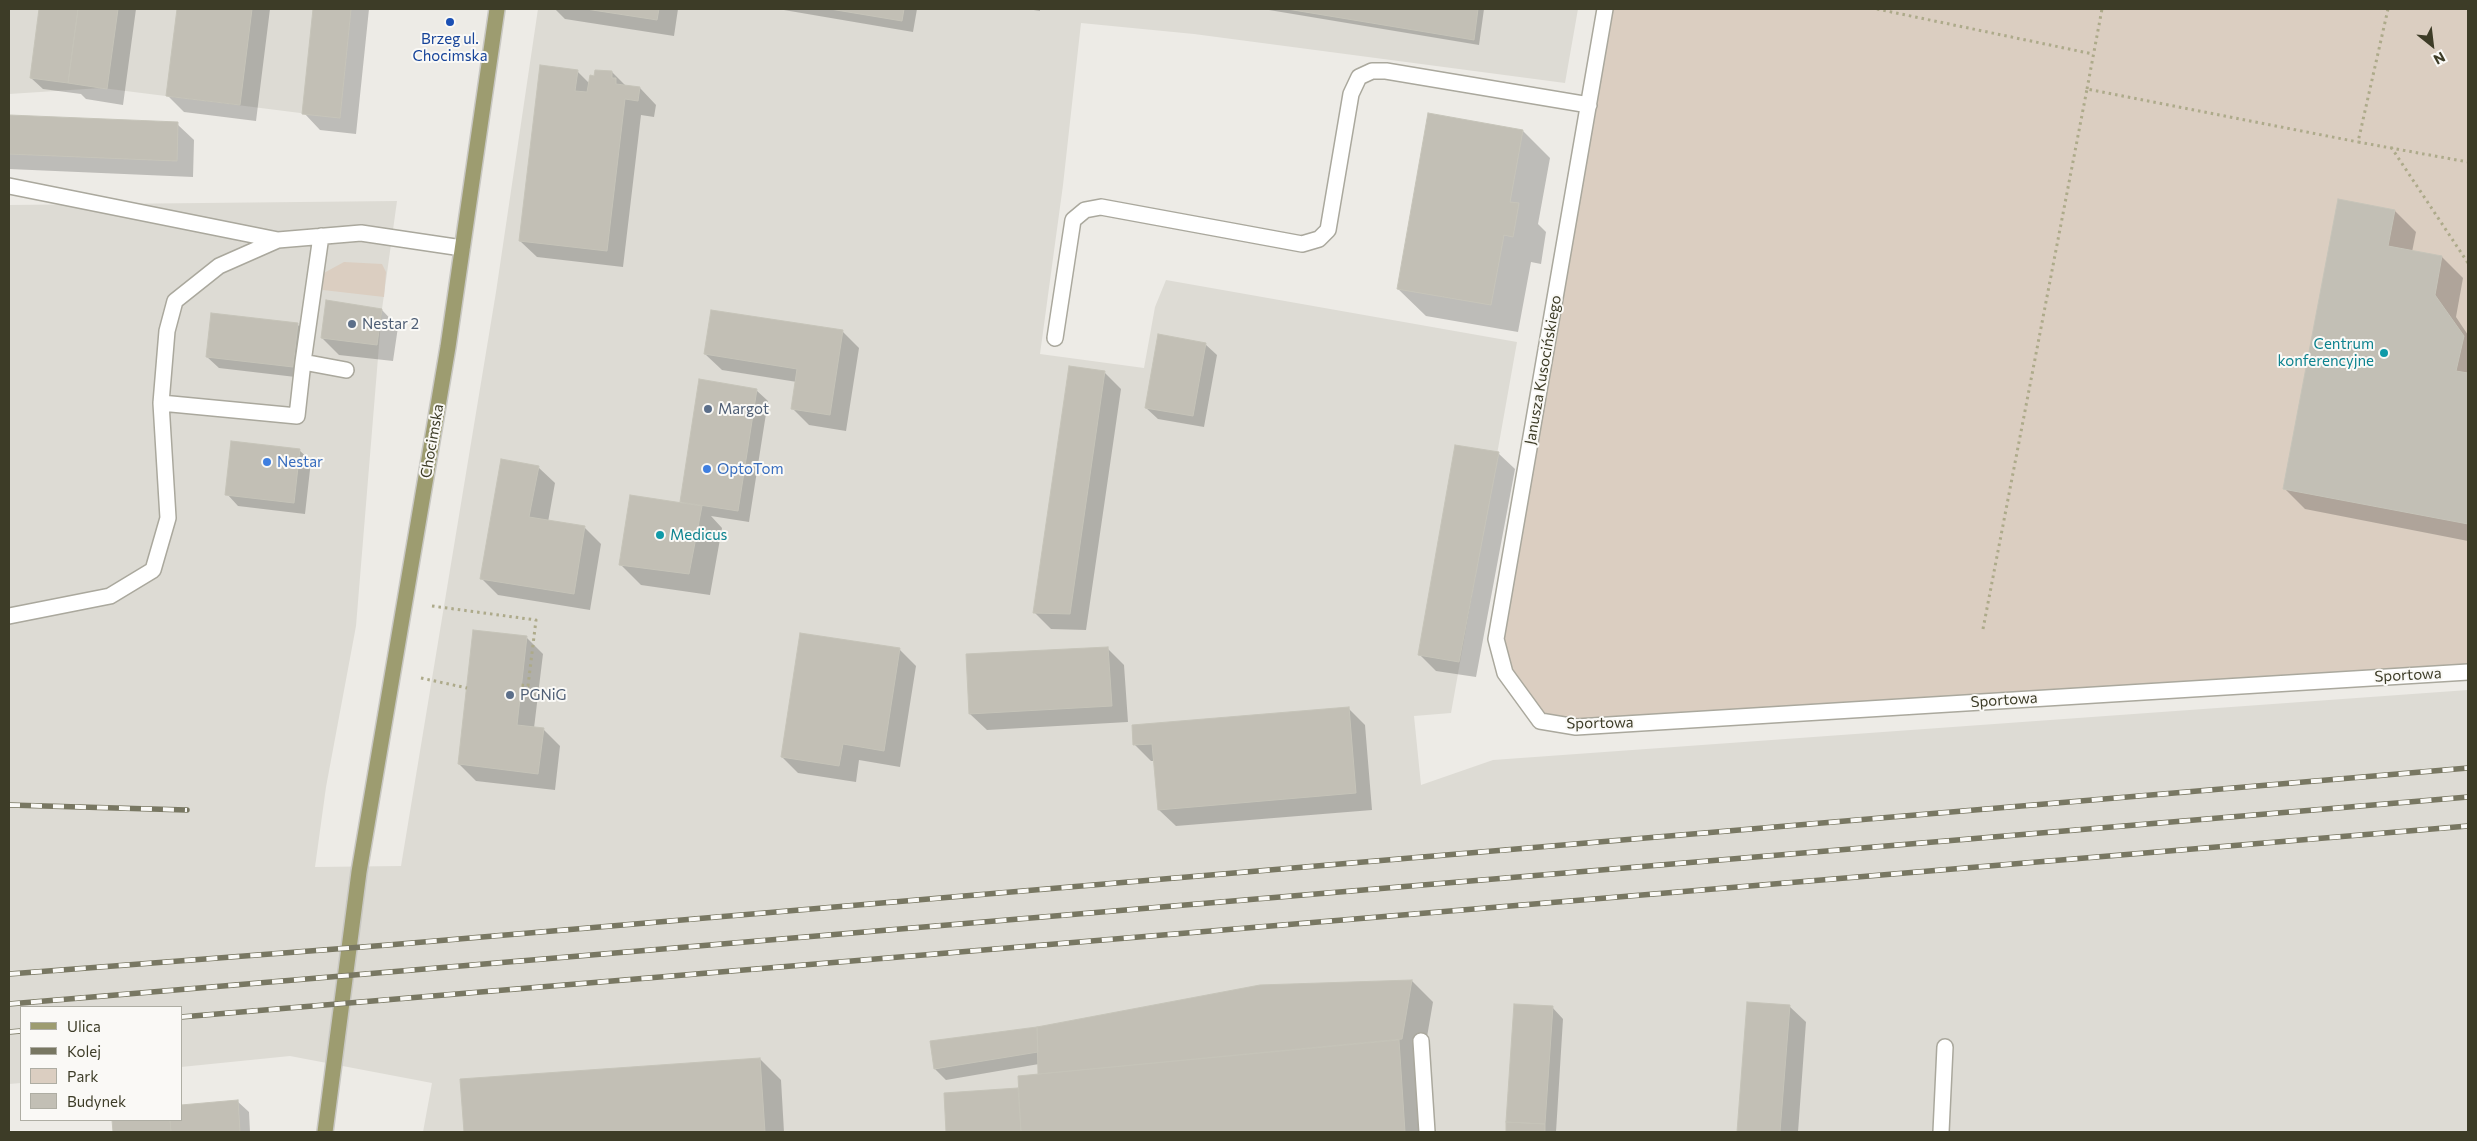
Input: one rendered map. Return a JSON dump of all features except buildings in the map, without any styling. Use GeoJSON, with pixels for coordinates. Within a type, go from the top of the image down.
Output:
{"type":"FeatureCollection","features":[{"type":"Feature","properties":{"kind":"main road","name":"Chocimska"},"geometry":{"type":"LineString","coordinates":[[325,1132],[359,872],[448,347],[497,9]]}},
{"type":"Feature","properties":{"kind":"street","name":"Janusza Kusocińskiego"},"geometry":{"type":"LineString","coordinates":[[1540,721],[1505,672],[1496,640],[1606,9]]}},
{"type":"Feature","properties":{"kind":"street"},"geometry":{"type":"LineString","coordinates":[[1055,338],[1073,220],[1085,210],[1102,207],[1302,244],[1319,239],[1328,230],[1351,94],[1359,77],[1372,71],[1386,71],[1589,105]]}},
{"type":"Feature","properties":{"kind":"street"},"geometry":{"type":"LineString","coordinates":[[9,186],[278,240],[361,233],[462,248]]}},
{"type":"Feature","properties":{"kind":"street"},"geometry":{"type":"LineString","coordinates":[[160,403],[297,416],[321,236]]}},
{"type":"Feature","properties":{"kind":"street"},"geometry":{"type":"LineString","coordinates":[[9,616],[110,596],[153,570],[168,518],[160,403],[167,331],[176,301],[219,266],[278,240]]}},
{"type":"Feature","properties":{"kind":"street"},"geometry":{"type":"LineString","coordinates":[[303,362],[346,370]]}},
{"type":"Feature","properties":{"kind":"street","name":"Sportowa"},"geometry":{"type":"LineString","coordinates":[[1540,721],[1576,727],[2468,672]]}},
{"type":"Feature","properties":{"kind":"street"},"geometry":{"type":"LineString","coordinates":[[1420,1041],[1427,1132]]}},
{"type":"Feature","properties":{"kind":"street"},"geometry":{"type":"LineString","coordinates":[[1941,1132],[1944,1047]]}},
{"type":"Feature","properties":{"kind":"path"},"geometry":{"type":"LineString","coordinates":[[1877,9],[2093,54]]}},
{"type":"Feature","properties":{"kind":"path"},"geometry":{"type":"LineString","coordinates":[[1983,629],[2102,9]]}},
{"type":"Feature","properties":{"kind":"path"},"geometry":{"type":"LineString","coordinates":[[2358,142],[2388,9]]}},
{"type":"Feature","properties":{"kind":"path"},"geometry":{"type":"LineString","coordinates":[[2087,89],[2468,162]]}},
{"type":"Feature","properties":{"kind":"path"},"geometry":{"type":"LineString","coordinates":[[2391,147],[2468,263]]}},
{"type":"Feature","properties":{"kind":"path"},"geometry":{"type":"LineString","coordinates":[[427,606],[536,620],[528,686],[522,685]]}},
{"type":"Feature","properties":{"kind":"path"},"geometry":{"type":"LineString","coordinates":[[416,677],[467,688]]}},
{"type":"Feature","properties":{"kind":"shaded area"},"geometry":{"type":"Polygon","coordinates":[[[9,9],[351,9],[340,118],[102,88],[9,94],[9,9]]]}},
{"type":"Feature","properties":{"kind":"shaded area"},"geometry":{"type":"Polygon","coordinates":[[[538,9],[1578,9],[1565,83],[1194,34],[1081,23],[1063,185],[1040,354],[1144,368],[1155,307],[1166,280],[1517,342],[1451,713],[1414,716],[1421,785],[1493,760],[2468,690],[2468,1132],[423,1132],[432,1083],[290,1056],[182,1067],[182,1006],[20,1006],[20,1083],[9,1084],[9,205],[397,201],[382,309],[356,626],[326,787],[315,867],[401,866],[496,292],[538,9]]]}},
{"type":"Feature","properties":{"kind":"green space"},"geometry":{"type":"Polygon","coordinates":[[[1605,9],[2468,9],[2468,672],[1540,721],[1524,697],[1496,640],[1605,9]]]}},
{"type":"Feature","properties":{"kind":"green space"},"geometry":{"type":"Polygon","coordinates":[[[344,262],[382,264],[386,272],[384,297],[323,290],[322,274],[344,262]]]}},
{"type":"Feature","properties":{"kind":"railway"},"geometry":{"type":"LineString","coordinates":[[9,974],[388,945],[2468,768]]}},
{"type":"Feature","properties":{"kind":"railway"},"geometry":{"type":"LineString","coordinates":[[9,1004],[2468,797]]}},
{"type":"Feature","properties":{"kind":"railway"},"geometry":{"type":"LineString","coordinates":[[9,805],[187,810]]}},
{"type":"Feature","properties":{"kind":"railway"},"geometry":{"type":"LineString","coordinates":[[182,1017],[2468,826]]}},
{"type":"Feature","properties":{"kind":"railway"},"geometry":{"type":"LineString","coordinates":[[9,1032],[20,1031]]}},
{"type":"Feature","properties":{"kind":"place","name":"Brzeg ul. Chocimska"},"geometry":{"type":"Point","coordinates":[450,22]}},
{"type":"Feature","properties":{"kind":"place","name":"Nestar 2"},"geometry":{"type":"Point","coordinates":[352,324]}},
{"type":"Feature","properties":{"kind":"place","name":"Centrum konferencyjne"},"geometry":{"type":"Point","coordinates":[2384,353]}},
{"type":"Feature","properties":{"kind":"place","name":"Margot"},"geometry":{"type":"Point","coordinates":[708,409]}},
{"type":"Feature","properties":{"kind":"place","name":"Nestar"},"geometry":{"type":"Point","coordinates":[267,462]}},
{"type":"Feature","properties":{"kind":"place","name":"OptoTom"},"geometry":{"type":"Point","coordinates":[707,469]}},
{"type":"Feature","properties":{"kind":"place","name":"Medicus"},"geometry":{"type":"Point","coordinates":[660,535]}},
{"type":"Feature","properties":{"kind":"place","name":"PGNiG"},"geometry":{"type":"Point","coordinates":[510,695]}}]}
